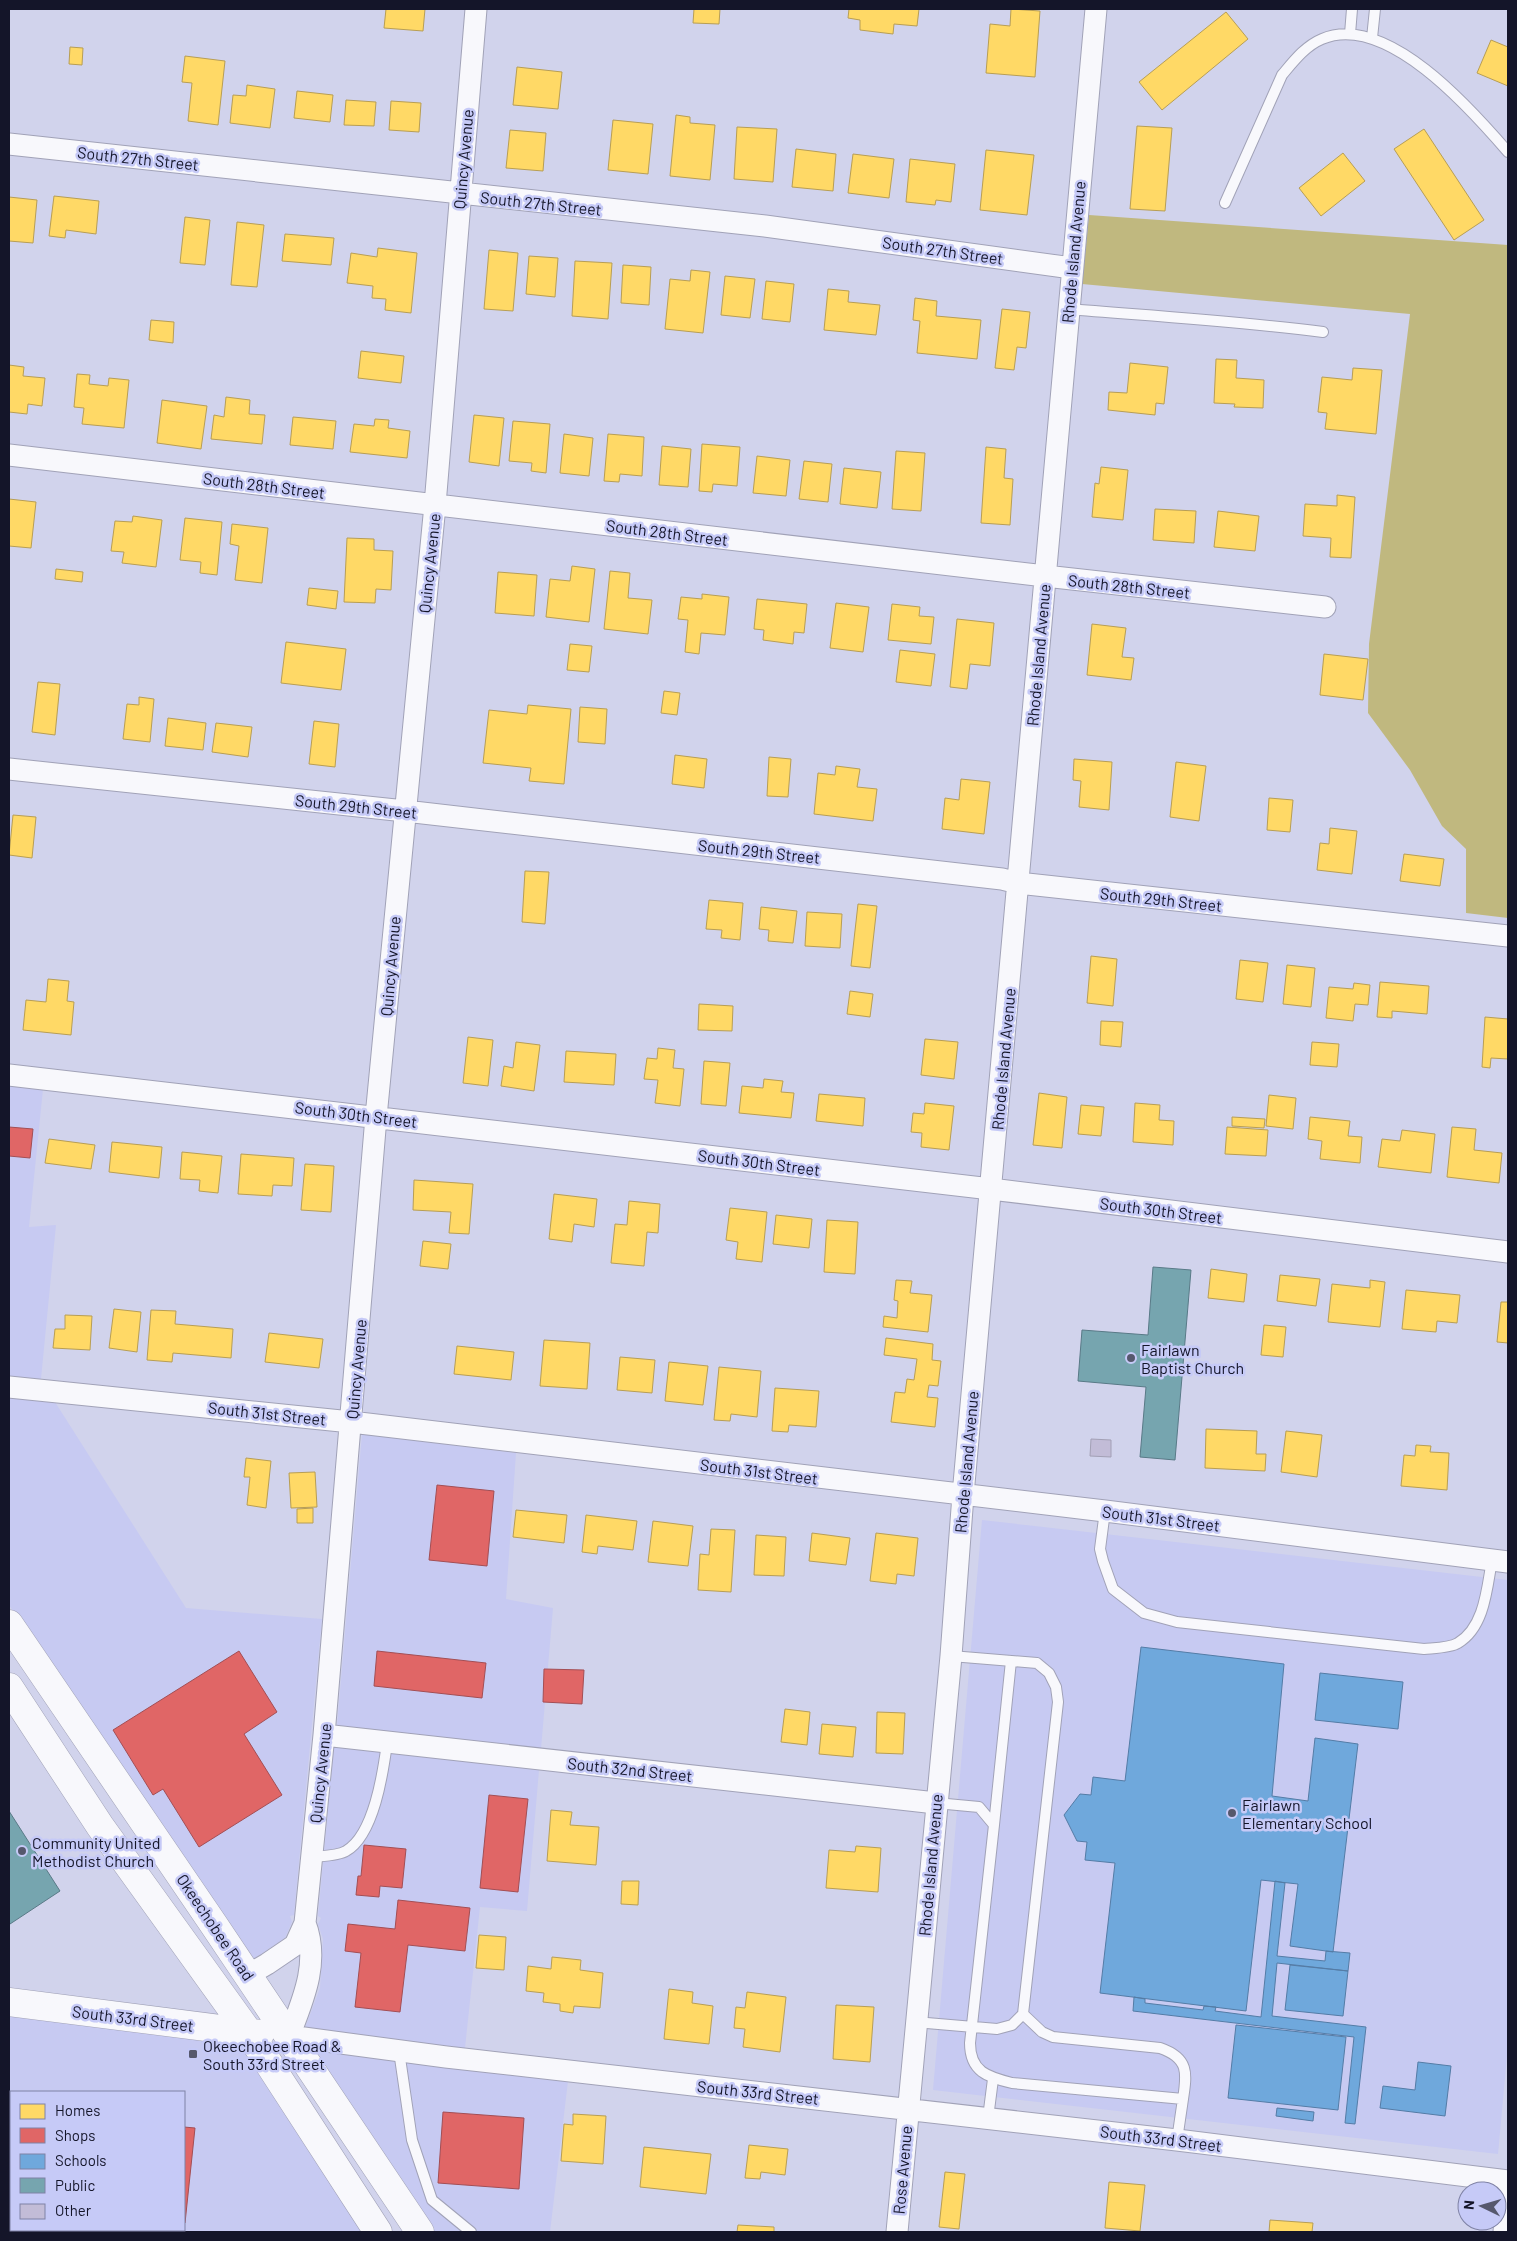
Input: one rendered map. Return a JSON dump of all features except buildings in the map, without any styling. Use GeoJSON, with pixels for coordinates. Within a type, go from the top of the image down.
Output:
{"type":"FeatureCollection","features":[{"type":"Feature","properties":{"kind":"main road","name":"Okeechobee Road"},"geometry":{"type":"LineString","coordinates":[[9,1624],[420,2232]]}},
{"type":"Feature","properties":{"kind":"main road","name":"Okeechobee Road"},"geometry":{"type":"LineString","coordinates":[[9,1687],[100,1826],[249,2033],[378,2232]]}},
{"type":"Feature","properties":{"kind":"main road","name":"South 33rd Street"},"geometry":{"type":"LineString","coordinates":[[9,2002],[249,2033],[289,2036]]}},
{"type":"Feature","properties":{"kind":"street","name":"Quincy Avenue"},"geometry":{"type":"LineString","coordinates":[[248,1975],[295,1945],[305,1923],[324,1735],[376,1117],[435,505],[459,194],[476,9]]}},
{"type":"Feature","properties":{"kind":"street","name":"Rhode Island Avenue"},"geometry":{"type":"LineString","coordinates":[[908,2108],[950,1656],[1096,9]]}},
{"type":"Feature","properties":{"kind":"street","name":"South 27th Street"},"geometry":{"type":"LineString","coordinates":[[9,144],[765,226],[1072,268]]}},
{"type":"Feature","properties":{"kind":"street","name":"South 28th Street"},"geometry":{"type":"LineString","coordinates":[[9,455],[1325,607]]}},
{"type":"Feature","properties":{"kind":"street","name":"South 29th Street"},"geometry":{"type":"LineString","coordinates":[[9,769],[405,811],[1002,878],[1018,883],[1508,936]]}},
{"type":"Feature","properties":{"kind":"street","name":"South 30th Street"},"geometry":{"type":"LineString","coordinates":[[9,1075],[991,1189],[1508,1252]]}},
{"type":"Feature","properties":{"kind":"street","name":"South 31st Street"},"geometry":{"type":"LineString","coordinates":[[9,1387],[351,1422],[1105,1511],[1500,1561]]}},
{"type":"Feature","properties":{"kind":"street","name":"South 32nd Street"},"geometry":{"type":"LineString","coordinates":[[324,1735],[936,1803]]}},
{"type":"Feature","properties":{"kind":"street","name":"Quincy Avenue"},"geometry":{"type":"LineString","coordinates":[[289,2036],[308,1987],[311,1938],[305,1923]]}},
{"type":"Feature","properties":{"kind":"street","name":"South 33rd Street"},"geometry":{"type":"LineString","coordinates":[[289,2036],[399,2051],[908,2108],[1508,2181]]}},
{"type":"Feature","properties":{"kind":"street","name":"Rose Avenue"},"geometry":{"type":"LineString","coordinates":[[897,2232],[908,2108]]}},
{"type":"Feature","properties":{"kind":"street"},"geometry":{"type":"LineString","coordinates":[[1504,2232],[1508,2181]]}},
{"type":"Feature","properties":{"kind":"lane"},"geometry":{"type":"LineString","coordinates":[[1350,34],[1352,9]]}},
{"type":"Feature","properties":{"kind":"lane"},"geometry":{"type":"LineString","coordinates":[[1372,38],[1375,9]]}},
{"type":"Feature","properties":{"kind":"lane"},"geometry":{"type":"LineString","coordinates":[[1225,203],[1282,75],[1292,62],[1322,39],[1350,34],[1372,38],[1385,43],[1413,60],[1477,116],[1508,152]]}},
{"type":"Feature","properties":{"kind":"lane"},"geometry":{"type":"LineString","coordinates":[[1068,309],[1184,319],[1248,322],[1323,332]]}},
{"type":"Feature","properties":{"kind":"lane"},"geometry":{"type":"LineString","coordinates":[[1105,1511],[1100,1549],[1114,1589],[1144,1613],[1176,1622],[1424,1649],[1458,1643],[1478,1623],[1500,1561]]}},
{"type":"Feature","properties":{"kind":"lane"},"geometry":{"type":"LineString","coordinates":[[916,2022],[998,2029],[1012,2025],[1023,2014],[1058,1702],[1056,1687],[1049,1673],[1037,1663],[950,1656]]}},
{"type":"Feature","properties":{"kind":"lane"},"geometry":{"type":"LineString","coordinates":[[1011,1661],[972,2027],[970,2054],[973,2063],[982,2072],[993,2078],[1012,2083],[1182,2099]]}},
{"type":"Feature","properties":{"kind":"lane"},"geometry":{"type":"LineString","coordinates":[[312,1858],[345,1852],[362,1836],[381,1785],[387,1742]]}},
{"type":"Feature","properties":{"kind":"lane"},"geometry":{"type":"LineString","coordinates":[[936,1803],[979,1807],[994,1824]]}},
{"type":"Feature","properties":{"kind":"lane"},"geometry":{"type":"LineString","coordinates":[[1023,2014],[1042,2032],[1054,2037],[1160,2048],[1174,2053],[1183,2063],[1186,2078],[1177,2140]]}},
{"type":"Feature","properties":{"kind":"lane"},"geometry":{"type":"LineString","coordinates":[[399,2051],[412,2140],[432,2200],[471,2232]]}},
{"type":"Feature","properties":{"kind":"lane"},"geometry":{"type":"LineString","coordinates":[[988,2118],[993,2078]]}},
{"type":"Feature","properties":{"kind":"shaded area"},"geometry":{"type":"Polygon","coordinates":[[[1089,215],[1508,245],[1508,918],[1466,913],[1466,849],[1442,826],[1410,770],[1368,713],[1369,644],[1410,314],[1082,284],[1089,215]]]}},
{"type":"Feature","properties":{"kind":"shaded area"},"geometry":{"type":"Polygon","coordinates":[[[9,1085],[43,1089],[29,1227],[56,1225],[41,1379],[9,1376],[9,1085]]]}},
{"type":"Feature","properties":{"kind":"shaded area"},"geometry":{"type":"Polygon","coordinates":[[[9,1398],[55,1402],[186,1608],[322,1619],[294,1915],[290,1916],[292,1922],[285,1938],[252,1960],[9,1605],[9,1398]]]}},
{"type":"Feature","properties":{"kind":"shaded area"},"geometry":{"type":"Polygon","coordinates":[[[362,1434],[516,1453],[506,1599],[553,1608],[541,1749],[337,1726],[362,1434]]]}},
{"type":"Feature","properties":{"kind":"shaded area","name":"Fairlawn Elementary School"},"geometry":{"type":"Polygon","coordinates":[[[982,1520],[1508,1580],[1508,2045],[1498,2154],[933,2090],[982,1520]]]}},
{"type":"Feature","properties":{"kind":"shaded area"},"geometry":{"type":"Polygon","coordinates":[[[334,1747],[539,1770],[527,1911],[480,1907],[465,2048],[305,2028],[320,1988],[323,1939],[318,1924],[321,1918],[318,1916],[334,1747]]]}},
{"type":"Feature","properties":{"kind":"shaded area"},"geometry":{"type":"Polygon","coordinates":[[[9,2013],[242,2043],[364,2232],[9,2232],[9,2013]]]}},
{"type":"Feature","properties":{"kind":"shaded area"},"geometry":{"type":"Polygon","coordinates":[[[312,2050],[568,2081],[550,2232],[433,2232],[312,2050]]]}},
{"type":"Feature","properties":{"kind":"place","name":"Fairlawn Baptist Church"},"geometry":{"type":"Point","coordinates":[1131,1358]}},
{"type":"Feature","properties":{"kind":"place","name":"Fairlawn Elementary School"},"geometry":{"type":"Point","coordinates":[1232,1813]}},
{"type":"Feature","properties":{"kind":"place","name":"Community United Methodist Church"},"geometry":{"type":"Point","coordinates":[22,1851]}},
{"type":"Feature","properties":{"kind":"place","name":"Okeechobee Road & South 33rd Street"},"geometry":{"type":"Point","coordinates":[193,2054]}}]}
